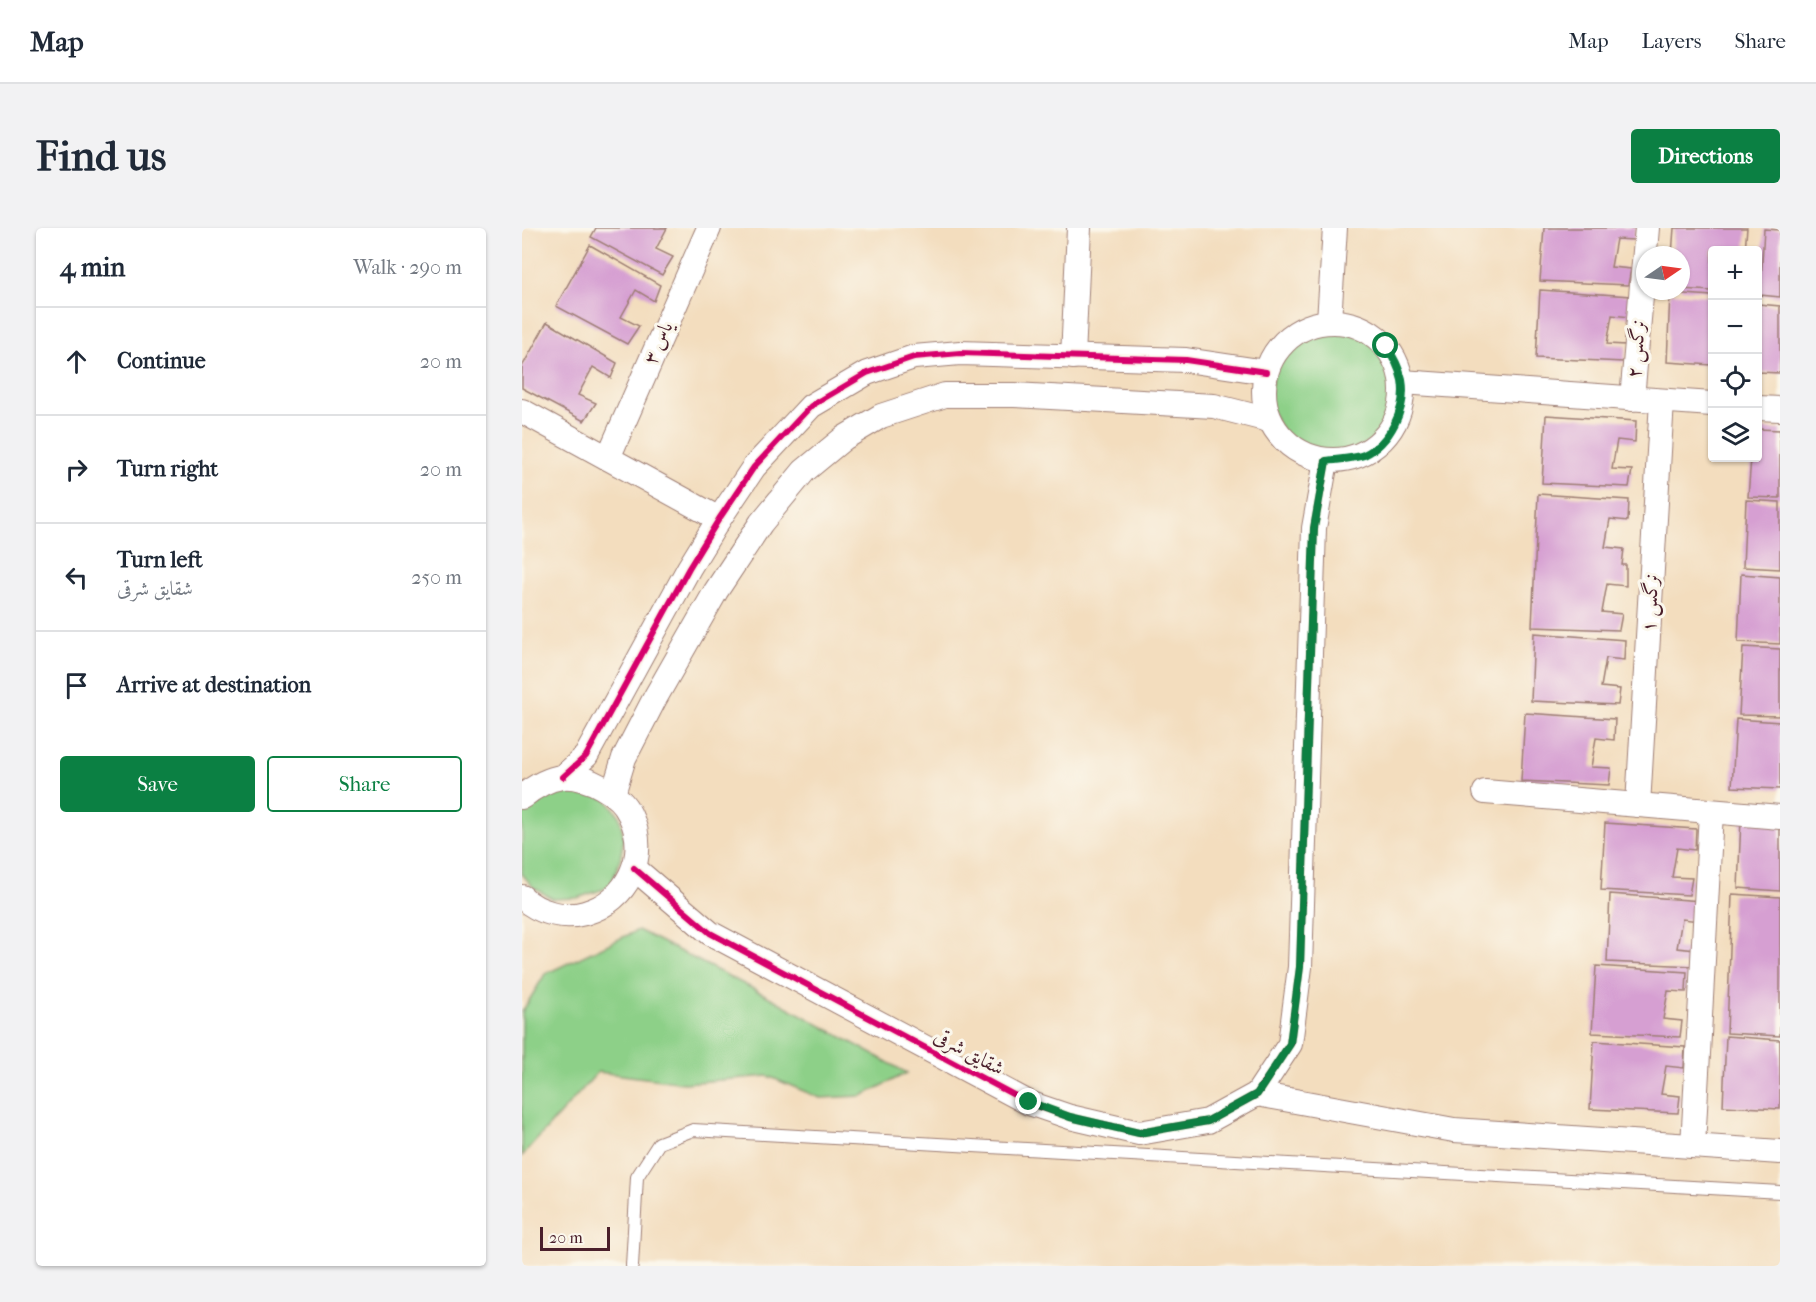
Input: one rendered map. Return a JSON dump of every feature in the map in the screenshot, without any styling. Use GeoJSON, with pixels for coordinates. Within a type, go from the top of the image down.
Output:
{"type":"FeatureCollection","features":[{"type":"Feature","properties":{"kind":"street","name":"یاس ۳"},"geometry":{"type":"LineString","coordinates":[[608,458],[709,228]]}},
{"type":"Feature","properties":{"kind":"street"},"geometry":{"type":"LineString","coordinates":[[1073,357],[1079,228]]}},
{"type":"Feature","properties":{"kind":"street"},"geometry":{"type":"LineString","coordinates":[[1329,321],[1335,228]]}},
{"type":"Feature","properties":{"kind":"street","name":"نرگس ۲"},"geometry":{"type":"LineString","coordinates":[[1632,399],[1647,228]]}},
{"type":"Feature","properties":{"kind":"street"},"geometry":{"type":"LineString","coordinates":[[1329,321],[1350,324],[1370,332],[1386,346],[1397,363],[1402,382],[1402,404],[1395,425],[1381,442],[1363,455],[1326,461],[1299,453],[1282,439],[1269,420],[1264,405],[1263,388],[1266,372],[1275,352],[1290,336],[1308,326],[1329,321]]}},
{"type":"Feature","properties":{"kind":"street"},"geometry":{"type":"LineString","coordinates":[[563,777],[586,756],[641,654],[719,519],[754,467],[811,406],[867,373],[914,357],[960,353],[1186,360],[1266,372]]}},
{"type":"Feature","properties":{"kind":"street"},"geometry":{"type":"LineString","coordinates":[[1402,382],[1708,405]]}},
{"type":"Feature","properties":{"kind":"street"},"geometry":{"type":"LineString","coordinates":[[613,794],[624,758],[656,698],[717,591],[761,523],[804,471],[844,438],[881,416],[945,395],[1014,395],[1214,406],[1269,420]]}},
{"type":"Feature","properties":{"kind":"street","name":"نرگس ۱"},"geometry":{"type":"LineString","coordinates":[[1638,804],[1662,401]]}},
{"type":"Feature","properties":{"kind":"street"},"geometry":{"type":"LineString","coordinates":[[1762,408],[1780,409]]}},
{"type":"Feature","properties":{"kind":"street"},"geometry":{"type":"LineString","coordinates":[[522,411],[719,519]]}},
{"type":"Feature","properties":{"kind":"street","name":"شقایق شرقی"},"geometry":{"type":"LineString","coordinates":[[634,868],[710,933],[1029,1102],[1070,1117],[1139,1133],[1208,1121],[1257,1094],[1290,1044],[1300,967],[1314,528],[1326,461]]}},
{"type":"Feature","properties":{"kind":"street"},"geometry":{"type":"LineString","coordinates":[[523,901],[547,913],[574,916],[600,908],[621,892],[634,868],[637,841],[630,815],[613,794],[590,780],[563,777],[526,789]]}},
{"type":"Feature","properties":{"kind":"street"},"geometry":{"type":"LineString","coordinates":[[1485,792],[1780,817]]}},
{"type":"Feature","properties":{"kind":"street"},"geometry":{"type":"LineString","coordinates":[[1693,1146],[1711,812]]}},
{"type":"Feature","properties":{"kind":"street"},"geometry":{"type":"LineString","coordinates":[[1257,1094],[1454,1130],[1780,1152]]}},
{"type":"Feature","properties":{"kind":"lane"},"geometry":{"type":"LineString","coordinates":[[632,1266],[637,1177],[659,1143],[693,1130],[1780,1192]]}},
{"type":"Feature","properties":{"kind":"green space"},"geometry":{"type":"Polygon","coordinates":[[[1333,329],[1364,336],[1380,349],[1391,367],[1396,389],[1395,400],[1389,420],[1374,438],[1340,454],[1316,455],[1301,450],[1277,422],[1271,403],[1272,380],[1281,359],[1294,342],[1308,335],[1333,329]]]}},
{"type":"Feature","properties":{"kind":"green space"},"geometry":{"type":"Polygon","coordinates":[[[559,787],[580,787],[607,800],[619,815],[624,838],[620,860],[612,882],[604,889],[577,898],[553,899],[534,888],[522,874],[522,814],[533,799],[559,787]]]}},
{"type":"Feature","properties":{"kind":"green space"},"geometry":{"type":"Polygon","coordinates":[[[638,930],[773,999],[907,1073],[862,1096],[820,1098],[768,1076],[685,1083],[598,1072],[522,1156],[522,1012],[545,974],[638,930]]]}},
{"type":"Feature","properties":{"kind":"building"},"geometry":{"type":"Polygon","coordinates":[[[596,228],[667,228],[656,249],[673,257],[662,275],[591,237],[596,228]]]}},
{"type":"Feature","properties":{"kind":"building"},"geometry":{"type":"Polygon","coordinates":[[[1544,228],[1635,228],[1634,240],[1616,239],[1611,267],[1631,269],[1628,285],[1540,281],[1544,228]]]}},
{"type":"Feature","properties":{"kind":"building"},"geometry":{"type":"Polygon","coordinates":[[[1674,228],[1747,228],[1745,246],[1708,246],[1708,291],[1690,290],[1690,246],[1673,246],[1674,228]]]}},
{"type":"Feature","properties":{"kind":"building"},"geometry":{"type":"Polygon","coordinates":[[[1764,229],[1780,230],[1780,297],[1762,295],[1764,229]]]}},
{"type":"Feature","properties":{"kind":"building"},"geometry":{"type":"Polygon","coordinates":[[[590,245],[660,285],[654,301],[636,290],[621,317],[639,326],[627,344],[556,306],[590,245]]]}},
{"type":"Feature","properties":{"kind":"building"},"geometry":{"type":"Polygon","coordinates":[[[1540,290],[1631,296],[1630,317],[1612,315],[1607,344],[1626,345],[1624,362],[1536,358],[1540,290]]]}},
{"type":"Feature","properties":{"kind":"building"},"geometry":{"type":"Polygon","coordinates":[[[1690,294],[1708,296],[1708,365],[1667,362],[1670,300],[1690,300],[1690,294]]]}},
{"type":"Feature","properties":{"kind":"building"},"geometry":{"type":"Polygon","coordinates":[[[1762,304],[1780,306],[1780,373],[1762,372],[1762,304]]]}},
{"type":"Feature","properties":{"kind":"building"},"geometry":{"type":"Polygon","coordinates":[[[547,322],[617,363],[611,378],[593,367],[578,395],[596,403],[584,421],[522,388],[522,367],[547,322]]]}},
{"type":"Feature","properties":{"kind":"building"},"geometry":{"type":"Polygon","coordinates":[[[1546,415],[1636,421],[1635,442],[1617,440],[1612,469],[1632,470],[1629,487],[1542,483],[1546,415]]]}},
{"type":"Feature","properties":{"kind":"building"},"geometry":{"type":"Polygon","coordinates":[[[1762,429],[1780,430],[1780,498],[1748,497],[1751,462],[1762,462],[1762,429]]]}},
{"type":"Feature","properties":{"kind":"building"},"geometry":{"type":"Polygon","coordinates":[[[1538,494],[1629,500],[1628,521],[1610,519],[1605,547],[1624,549],[1622,565],[1626,565],[1626,586],[1607,584],[1602,612],[1622,614],[1619,630],[1532,627],[1538,494]]]}},
{"type":"Feature","properties":{"kind":"building"},"geometry":{"type":"Polygon","coordinates":[[[1746,500],[1780,502],[1780,569],[1743,567],[1746,500]]]}},
{"type":"Feature","properties":{"kind":"building"},"geometry":{"type":"Polygon","coordinates":[[[1741,574],[1780,577],[1780,644],[1738,642],[1741,574]]]}},
{"type":"Feature","properties":{"kind":"building"},"geometry":{"type":"Polygon","coordinates":[[[1534,633],[1625,640],[1624,660],[1606,658],[1601,687],[1620,689],[1618,705],[1531,701],[1534,633]]]}},
{"type":"Feature","properties":{"kind":"building"},"geometry":{"type":"Polygon","coordinates":[[[1743,647],[1780,649],[1780,716],[1739,715],[1743,647]]]}},
{"type":"Feature","properties":{"kind":"building"},"geometry":{"type":"Polygon","coordinates":[[[1525,713],[1615,719],[1614,740],[1596,738],[1591,767],[1611,768],[1609,785],[1521,781],[1525,713]]]}},
{"type":"Feature","properties":{"kind":"building"},"geometry":{"type":"Polygon","coordinates":[[[1736,719],[1780,722],[1780,789],[1732,787],[1736,719]]]}},
{"type":"Feature","properties":{"kind":"building"},"geometry":{"type":"Polygon","coordinates":[[[1741,819],[1780,821],[1780,891],[1738,888],[1741,819]]]}},
{"type":"Feature","properties":{"kind":"building"},"geometry":{"type":"Polygon","coordinates":[[[1605,823],[1696,829],[1695,850],[1677,848],[1672,877],[1692,878],[1689,895],[1601,890],[1605,823]]]}},
{"type":"Feature","properties":{"kind":"building"},"geometry":{"type":"Polygon","coordinates":[[[1610,894],[1701,901],[1700,921],[1682,919],[1677,948],[1696,950],[1694,966],[1607,962],[1610,894]]]}},
{"type":"Feature","properties":{"kind":"building"},"geometry":{"type":"Polygon","coordinates":[[[1732,894],[1780,897],[1780,1036],[1727,1033],[1732,894]]]}},
{"type":"Feature","properties":{"kind":"building"},"geometry":{"type":"Polygon","coordinates":[[[1596,966],[1687,972],[1686,992],[1668,991],[1663,1019],[1682,1021],[1680,1037],[1592,1033],[1596,966]]]}},
{"type":"Feature","properties":{"kind":"building"},"geometry":{"type":"Polygon","coordinates":[[[1726,1036],[1780,1040],[1780,1109],[1723,1106],[1726,1036]]]}},
{"type":"Feature","properties":{"kind":"building"},"geometry":{"type":"Polygon","coordinates":[[[1594,1041],[1685,1047],[1684,1068],[1666,1066],[1661,1094],[1680,1096],[1678,1113],[1590,1109],[1594,1041]]]}},
{"type":"Feature","properties":{"kind":"cycle path"},"geometry":{"type":"LineString","coordinates":[[563,777],[586,756],[689,568],[754,467],[811,406],[867,373],[914,357],[960,353],[1186,360],[1266,372]]}},
{"type":"Feature","properties":{"kind":"cycle path"},"geometry":{"type":"LineString","coordinates":[[634,868],[710,933],[1029,1103],[1070,1117],[1139,1133],[1208,1121],[1257,1094],[1290,1044],[1300,967],[1314,528],[1326,461]]}},
{"type":"Feature","properties":{"kind":"route"},"geometry":{"type":"LineString","coordinates":[[1029,1102],[1070,1117],[1139,1133],[1208,1121],[1257,1094],[1290,1044],[1300,967],[1314,528],[1326,461],[1363,455],[1381,442],[1395,425],[1402,404],[1402,382],[1397,363],[1386,346]]}}]}
